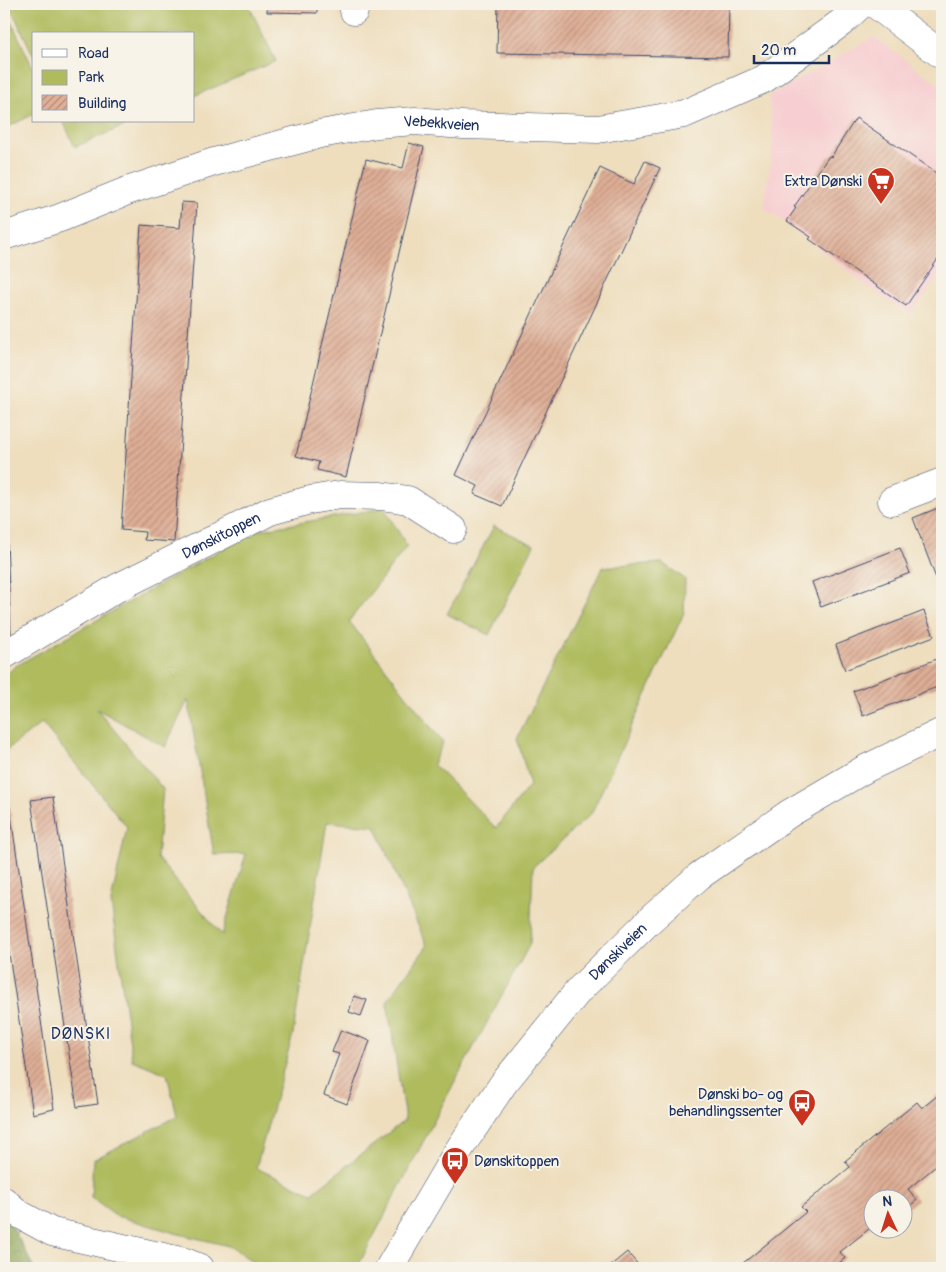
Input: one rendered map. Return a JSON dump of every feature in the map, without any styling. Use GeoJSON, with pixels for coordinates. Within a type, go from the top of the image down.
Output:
{"type":"FeatureCollection","features":[{"type":"Feature","properties":{"kind":"street","name":"Vebekkveien"},"geometry":{"type":"LineString","coordinates":[[4,236],[60,218],[127,191],[214,162],[320,134],[377,124],[415,121],[463,125],[598,129],[684,114],[764,79],[842,22],[861,4]]}},
{"type":"Feature","properties":{"kind":"street"},"geometry":{"type":"LineString","coordinates":[[875,4],[942,55]]}},
{"type":"Feature","properties":{"kind":"street"},"geometry":{"type":"LineString","coordinates":[[892,500],[942,482]]}},
{"type":"Feature","properties":{"kind":"street","name":"Dønskitoppen"},"geometry":{"type":"LineString","coordinates":[[4,655],[117,588],[270,511],[310,500],[340,495],[381,496],[408,500],[453,529]]}},
{"type":"Feature","properties":{"kind":"street","name":"Dønskiveien"},"geometry":{"type":"LineString","coordinates":[[388,1268],[456,1154],[502,1084],[580,990],[651,920],[699,876],[790,813],[865,769],[942,732]]}},
{"type":"Feature","properties":{"kind":"street"},"geometry":{"type":"LineString","coordinates":[[4,1200],[20,1214],[52,1232],[177,1260],[200,1268]]}},
{"type":"Feature","properties":{"kind":"shaded area"},"geometry":{"type":"Polygon","coordinates":[[[874,37],[942,87],[942,272],[912,313],[888,302],[785,222],[764,208],[773,144],[769,96],[874,37]]]}},
{"type":"Feature","properties":{"kind":"green space"},"geometry":{"type":"Polygon","coordinates":[[[9,4],[248,4],[276,61],[195,96],[195,32],[32,32],[32,53],[9,4]]]}},
{"type":"Feature","properties":{"kind":"green space"},"geometry":{"type":"Polygon","coordinates":[[[4,6],[32,66],[32,115],[4,129],[4,6]]]}},
{"type":"Feature","properties":{"kind":"green space"},"geometry":{"type":"Polygon","coordinates":[[[63,122],[134,122],[75,147],[63,122]]]}},
{"type":"Feature","properties":{"kind":"green space"},"geometry":{"type":"Polygon","coordinates":[[[384,508],[407,546],[349,621],[443,743],[433,764],[496,828],[530,785],[517,738],[603,567],[662,563],[685,579],[684,613],[591,814],[533,867],[530,944],[455,1081],[357,1268],[263,1268],[229,1246],[117,1216],[91,1197],[93,1160],[177,1116],[167,1074],[132,1060],[111,902],[127,827],[42,723],[4,752],[4,677],[14,667],[254,531],[384,508]],[[188,700],[165,747],[97,709],[163,789],[157,858],[222,935],[246,854],[214,855],[188,700]],[[327,822],[293,1034],[256,1168],[312,1193],[405,1120],[387,1001],[427,946],[375,826],[327,822]]]}},
{"type":"Feature","properties":{"kind":"green space"},"geometry":{"type":"Polygon","coordinates":[[[494,526],[534,545],[489,635],[447,614],[494,526]]]}},
{"type":"Feature","properties":{"kind":"green space"},"geometry":{"type":"Polygon","coordinates":[[[4,1216],[12,1226],[34,1268],[4,1268],[4,1216]]]}},
{"type":"Feature","properties":{"kind":"building"},"geometry":{"type":"Polygon","coordinates":[[[267,4],[317,4],[317,13],[267,12],[267,4]]]}},
{"type":"Feature","properties":{"kind":"building"},"geometry":{"type":"Polygon","coordinates":[[[498,4],[729,4],[728,57],[497,53],[498,4]]]}},
{"type":"Feature","properties":{"kind":"building"},"geometry":{"type":"Polygon","coordinates":[[[856,118],[942,177],[942,253],[906,306],[809,239],[811,237],[787,221],[796,208],[794,207],[829,156],[831,157],[856,118]]]}},
{"type":"Feature","properties":{"kind":"building"},"geometry":{"type":"Polygon","coordinates":[[[409,143],[424,147],[346,477],[317,470],[319,462],[296,456],[366,159],[403,168],[409,143]]]}},
{"type":"Feature","properties":{"kind":"building"},"geometry":{"type":"Polygon","coordinates":[[[645,161],[660,168],[502,506],[474,494],[478,486],[456,475],[600,168],[634,184],[645,161]]]}},
{"type":"Feature","properties":{"kind":"building"},"geometry":{"type":"Polygon","coordinates":[[[182,202],[197,203],[174,542],[144,540],[145,532],[121,530],[141,225],[180,228],[182,202]]]}},
{"type":"Feature","properties":{"kind":"building"},"geometry":{"type":"Polygon","coordinates":[[[5,497],[11,635],[4,635],[5,497]]]}},
{"type":"Feature","properties":{"kind":"building"},"geometry":{"type":"Polygon","coordinates":[[[938,508],[942,520],[942,594],[913,518],[938,508]]]}},
{"type":"Feature","properties":{"kind":"building"},"geometry":{"type":"Polygon","coordinates":[[[900,548],[910,573],[821,607],[812,582],[900,548]]]}},
{"type":"Feature","properties":{"kind":"building"},"geometry":{"type":"Polygon","coordinates":[[[924,611],[934,636],[845,670],[836,645],[924,611]]]}},
{"type":"Feature","properties":{"kind":"building"},"geometry":{"type":"Polygon","coordinates":[[[942,657],[942,685],[863,716],[853,691],[942,657]]]}},
{"type":"Feature","properties":{"kind":"building"},"geometry":{"type":"Polygon","coordinates":[[[53,797],[98,1104],[77,1107],[31,800],[53,797]]]}},
{"type":"Feature","properties":{"kind":"building"},"geometry":{"type":"Polygon","coordinates":[[[9,803],[54,1109],[33,1114],[4,920],[4,804],[9,803]]]}},
{"type":"Feature","properties":{"kind":"building"},"geometry":{"type":"Polygon","coordinates":[[[354,996],[367,1000],[361,1016],[349,1012],[354,996]]]}},
{"type":"Feature","properties":{"kind":"building"},"geometry":{"type":"Polygon","coordinates":[[[341,1030],[370,1041],[347,1104],[324,1095],[339,1054],[332,1052],[341,1030]]]}},
{"type":"Feature","properties":{"kind":"building"},"geometry":{"type":"Polygon","coordinates":[[[942,1092],[942,1161],[909,1190],[864,1190],[864,1233],[840,1252],[845,1258],[833,1268],[737,1268],[806,1212],[801,1207],[850,1167],[845,1161],[917,1102],[922,1108],[942,1092]]]}},
{"type":"Feature","properties":{"kind":"building"},"geometry":{"type":"Polygon","coordinates":[[[627,1252],[641,1268],[606,1268],[615,1262],[627,1252]]]}},
{"type":"Feature","properties":{"kind":"place","name":"Extra Dønski"},"geometry":{"type":"Point","coordinates":[881,205]}},
{"type":"Feature","properties":{"kind":"place","name":"Dønski bo- og behandlingssenter"},"geometry":{"type":"Point","coordinates":[802,1127]}},
{"type":"Feature","properties":{"kind":"place","name":"Dønskitoppen"},"geometry":{"type":"Point","coordinates":[455,1185]}},
{"type":"Feature","properties":{"kind":"district","name":"DØNSKI"},"geometry":{"type":"Point","coordinates":[81,1033]}}]}
